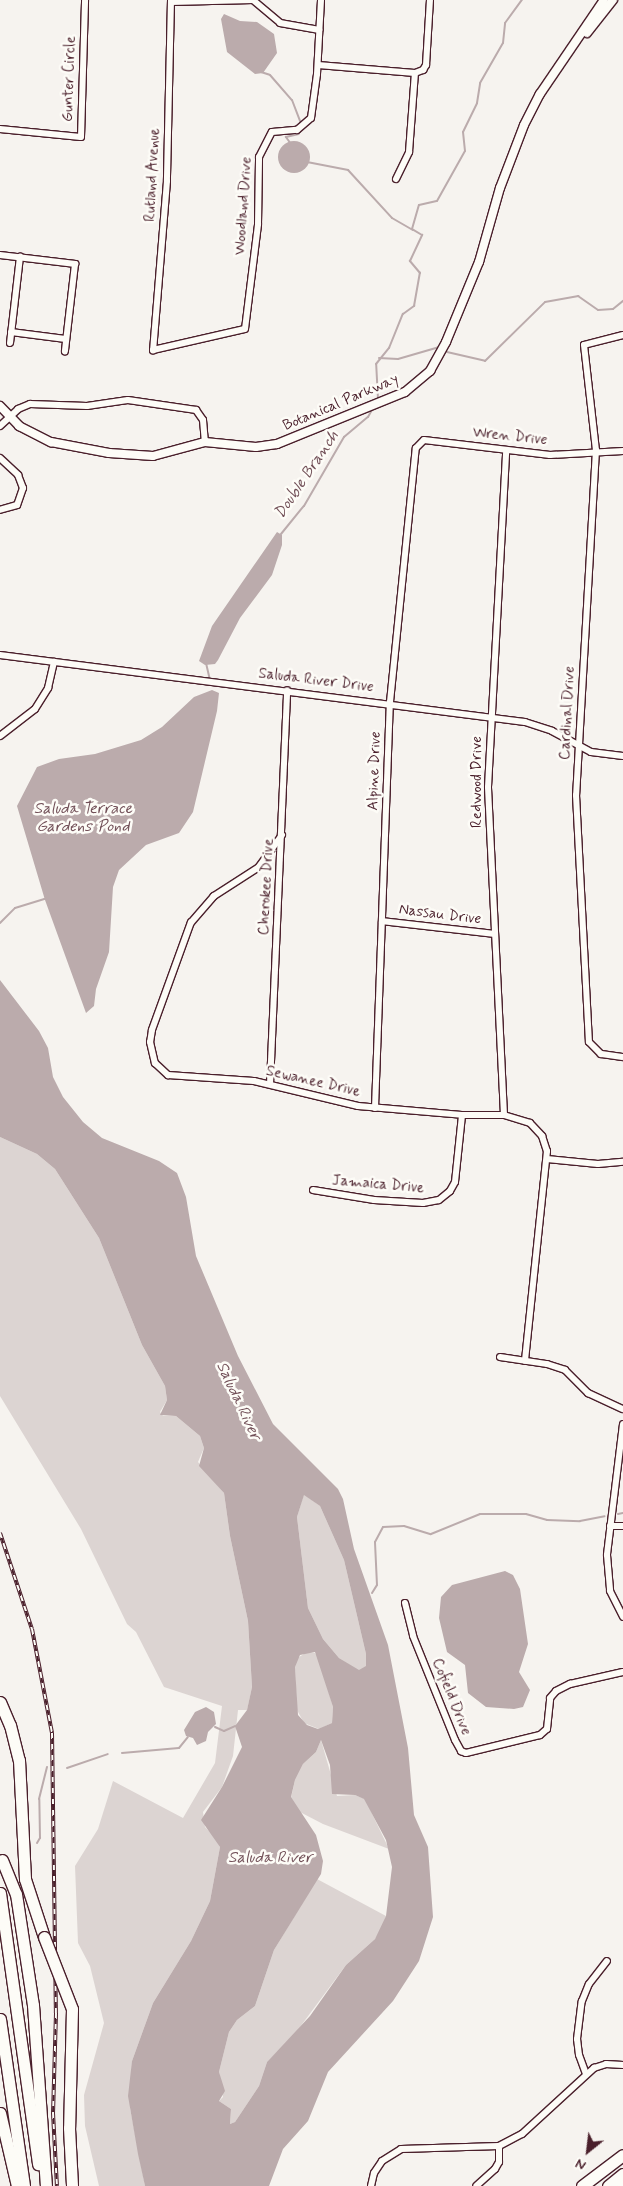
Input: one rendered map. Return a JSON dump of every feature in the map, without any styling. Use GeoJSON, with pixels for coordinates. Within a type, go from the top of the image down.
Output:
{"type":"FeatureCollection","features":[{"type":"Feature","properties":{"kind":"highway"},"geometry":{"type":"LineString","coordinates":[[0,1702],[18,1753],[22,1858],[32,1910]]}},
{"type":"Feature","properties":{"kind":"highway"},"geometry":{"type":"LineString","coordinates":[[1,1859],[32,1910],[72,2009],[69,2128],[72,2186]]}},
{"type":"Feature","properties":{"kind":"highway"},"geometry":{"type":"LineString","coordinates":[[1,1859],[17,1902],[35,2022],[46,2186]]}},
{"type":"Feature","properties":{"kind":"highway"},"geometry":{"type":"LineString","coordinates":[[0,1892],[41,2186]]}},
{"type":"Feature","properties":{"kind":"highway"},"geometry":{"type":"LineString","coordinates":[[0,2019],[24,2186]]}},
{"type":"Feature","properties":{"kind":"highway"},"geometry":{"type":"LineString","coordinates":[[0,2113],[17,2186]]}},
{"type":"Feature","properties":{"kind":"highway"},"geometry":{"type":"LineString","coordinates":[[582,2186],[623,2155]]}},
{"type":"Feature","properties":{"kind":"highway"},"geometry":{"type":"LineString","coordinates":[[608,2186],[623,2174]]}},
{"type":"Feature","properties":{"kind":"street","name":"Gunter Circle"},"geometry":{"type":"LineString","coordinates":[[0,129],[81,138],[85,0]]}},
{"type":"Feature","properties":{"kind":"street"},"geometry":{"type":"LineString","coordinates":[[171,1],[253,0],[280,23],[319,30]]}},
{"type":"Feature","properties":{"kind":"street","name":"Woodland Drive"},"geometry":{"type":"LineString","coordinates":[[244,329],[258,224],[257,174],[261,147],[272,132],[297,130],[309,123],[318,65],[321,0]]}},
{"type":"Feature","properties":{"kind":"street"},"geometry":{"type":"LineString","coordinates":[[318,65],[415,73],[426,65],[430,0]]}},
{"type":"Feature","properties":{"kind":"street","name":"Botanical Parkway"},"geometry":{"type":"LineString","coordinates":[[0,406],[26,430],[51,442],[109,453],[153,456],[205,442],[270,446],[388,401],[423,378],[442,352],[479,262],[500,188],[524,125],[540,94],[604,0]]}},
{"type":"Feature","properties":{"kind":"street","name":"Botanical Parkway"},"geometry":{"type":"LineString","coordinates":[[576,43],[613,0]]}},
{"type":"Feature","properties":{"kind":"street","name":"Rutland Avenue"},"geometry":{"type":"LineString","coordinates":[[171,1],[167,181],[153,350],[244,329]]}},
{"type":"Feature","properties":{"kind":"street"},"geometry":{"type":"LineString","coordinates":[[396,179],[409,152],[415,73]]}},
{"type":"Feature","properties":{"kind":"street"},"geometry":{"type":"LineString","coordinates":[[0,255],[75,264],[65,351]]}},
{"type":"Feature","properties":{"kind":"street"},"geometry":{"type":"LineString","coordinates":[[10,343],[20,257]]}},
{"type":"Feature","properties":{"kind":"street"},"geometry":{"type":"LineString","coordinates":[[11,332],[66,339]]}},
{"type":"Feature","properties":{"kind":"street","name":"Cardinal Drive"},"geometry":{"type":"LineString","coordinates":[[623,335],[584,345],[596,450],[579,746],[576,841],[589,1042],[600,1054],[623,1057]]}},
{"type":"Feature","properties":{"kind":"street"},"geometry":{"type":"LineString","coordinates":[[0,426],[9,416],[24,406],[40,403],[87,406],[128,400],[188,408],[202,417],[205,442]]}},
{"type":"Feature","properties":{"kind":"street","name":"Wren Drive"},"geometry":{"type":"LineString","coordinates":[[424,440],[550,455],[596,450],[623,451]]}},
{"type":"Feature","properties":{"kind":"street","name":"Alpine Drive"},"geometry":{"type":"LineString","coordinates":[[375,1108],[390,702],[416,448],[424,440]]}},
{"type":"Feature","properties":{"kind":"street","name":"Redwood Drive"},"geometry":{"type":"LineString","coordinates":[[504,1115],[488,787],[506,450]]}},
{"type":"Feature","properties":{"kind":"street"},"geometry":{"type":"LineString","coordinates":[[0,458],[18,475],[23,492],[17,505],[0,510]]}},
{"type":"Feature","properties":{"kind":"street","name":"Saluda River Drive"},"geometry":{"type":"LineString","coordinates":[[0,656],[390,702],[539,725],[579,746],[605,755],[623,756]]}},
{"type":"Feature","properties":{"kind":"street"},"geometry":{"type":"LineString","coordinates":[[0,736],[35,709],[48,688],[54,662]]}},
{"type":"Feature","properties":{"kind":"street","name":"Cherokee Drive"},"geometry":{"type":"LineString","coordinates":[[270,1084],[287,690]]}},
{"type":"Feature","properties":{"kind":"street","name":"Sewanee Drive"},"geometry":{"type":"LineString","coordinates":[[282,835],[259,867],[214,896],[191,922],[150,1042],[154,1063],[168,1075],[236,1078],[270,1084],[340,1103],[375,1108],[462,1115],[504,1115],[522,1118],[537,1128],[546,1142],[547,1159],[525,1361]]}},
{"type":"Feature","properties":{"kind":"street","name":"Nassau Drive"},"geometry":{"type":"LineString","coordinates":[[382,921],[494,934]]}},
{"type":"Feature","properties":{"kind":"street","name":"Jamaica Drive"},"geometry":{"type":"LineString","coordinates":[[314,1190],[384,1201],[423,1203],[439,1200],[450,1192],[455,1182],[462,1115]]}},
{"type":"Feature","properties":{"kind":"street"},"geometry":{"type":"LineString","coordinates":[[547,1159],[598,1164],[623,1162]]}},
{"type":"Feature","properties":{"kind":"street"},"geometry":{"type":"LineString","coordinates":[[500,1357],[565,1370],[588,1394],[623,1408]]}},
{"type":"Feature","properties":{"kind":"street"},"geometry":{"type":"LineString","coordinates":[[623,1424],[607,1555],[610,1591],[623,1617]]}},
{"type":"Feature","properties":{"kind":"street"},"geometry":{"type":"LineString","coordinates":[[610,1526],[623,1526]]}},
{"type":"Feature","properties":{"kind":"street","name":"Cofield Drive"},"geometry":{"type":"LineString","coordinates":[[405,1603],[413,1636],[455,1740],[466,1753],[540,1735],[547,1729],[550,1698],[556,1691],[570,1684],[623,1672]]}},
{"type":"Feature","properties":{"kind":"street"},"geometry":{"type":"LineString","coordinates":[[586,2074],[578,2056],[577,2039],[582,2001],[589,1984],[607,1961]]}},
{"type":"Feature","properties":{"kind":"street"},"geometry":{"type":"LineString","coordinates":[[371,2186],[382,2160],[401,2149],[499,2146],[522,2134],[586,2074],[606,2064],[623,2064]]}},
{"type":"Feature","properties":{"kind":"street"},"geometry":{"type":"LineString","coordinates":[[476,2186],[495,2169],[499,2162],[499,2146]]}},
{"type":"Feature","properties":{"kind":"shaded area"},"geometry":{"type":"Polygon","coordinates":[[[0,1137],[37,1154],[55,1169],[99,1238],[142,1345],[165,1386],[167,1400],[160,1412],[163,1416],[176,1416],[200,1436],[204,1448],[198,1462],[224,1493],[230,1536],[248,1621],[252,1687],[248,1706],[247,1710],[238,1710],[233,1756],[222,1787],[203,1812],[205,1827],[215,1837],[220,1847],[210,1901],[191,1941],[153,2003],[132,2061],[130,2108],[145,2186],[99,2186],[85,2126],[84,2095],[104,2023],[90,1966],[78,1943],[75,1866],[98,1829],[113,1781],[183,1818],[215,1763],[222,1706],[164,1687],[136,1632],[127,1624],[81,1529],[0,1396],[0,1137]]]}},
{"type":"Feature","properties":{"kind":"shaded area"},"geometry":{"type":"Polygon","coordinates":[[[304,1494],[320,1506],[344,1560],[366,1654],[366,1667],[359,1671],[339,1658],[323,1639],[308,1608],[297,1517],[304,1494]]]}},
{"type":"Feature","properties":{"kind":"shaded area"},"geometry":{"type":"Polygon","coordinates":[[[307,1652],[315,1653],[319,1659],[333,1707],[332,1723],[319,1729],[304,1723],[297,1710],[296,1659],[307,1652]]]}},
{"type":"Feature","properties":{"kind":"shaded area"},"geometry":{"type":"Polygon","coordinates":[[[321,1740],[337,1796],[355,1795],[365,1799],[389,1849],[323,1824],[298,1811],[291,1798],[295,1780],[303,1764],[316,1752],[321,1740]]]}},
{"type":"Feature","properties":{"kind":"shaded area"},"geometry":{"type":"Polygon","coordinates":[[[317,1879],[386,1916],[384,1925],[375,1939],[346,1965],[297,2031],[267,2062],[259,2086],[235,2122],[230,2124],[231,2109],[219,2101],[223,2097],[219,2072],[229,2032],[237,2020],[255,2006],[274,1950],[317,1879]]]}},
{"type":"Feature","properties":{"kind":"water"},"geometry":{"type":"Polygon","coordinates":[[[224,14],[240,21],[257,22],[274,34],[277,53],[263,73],[255,74],[227,52],[221,19],[224,14]]]}},
{"type":"Feature","properties":{"kind":"water"},"geometry":{"type":"Polygon","coordinates":[[[294,141],[300,142],[305,146],[309,151],[309,163],[305,168],[300,172],[294,173],[288,172],[283,168],[279,163],[278,157],[279,151],[283,146],[288,142],[294,141]]]}},
{"type":"Feature","properties":{"kind":"water"},"geometry":{"type":"Polygon","coordinates":[[[277,532],[282,535],[282,545],[272,575],[240,618],[218,660],[215,664],[205,665],[199,661],[212,626],[277,532]]]}},
{"type":"Feature","properties":{"kind":"water","name":"Saluda Terrace Gardens Pond"},"geometry":{"type":"Polygon","coordinates":[[[212,690],[219,693],[217,711],[193,812],[179,833],[146,845],[119,870],[113,887],[109,952],[96,989],[94,1006],[86,1013],[45,900],[17,806],[37,767],[59,759],[95,754],[141,740],[162,727],[194,697],[212,690]]]}},
{"type":"Feature","properties":{"kind":"water","name":"Saluda River"},"geometry":{"type":"Polygon","coordinates":[[[0,980],[39,1031],[48,1048],[53,1077],[63,1097],[83,1122],[102,1138],[159,1161],[177,1173],[186,1197],[196,1256],[238,1356],[273,1424],[338,1489],[343,1499],[354,1549],[388,1645],[408,1748],[414,1815],[428,1847],[433,1917],[419,1961],[393,2001],[328,2072],[308,2121],[283,2149],[269,2186],[145,2186],[128,2096],[132,2061],[153,2003],[191,1941],[210,1901],[220,1847],[201,1820],[222,1787],[242,1747],[235,1726],[247,1710],[252,1687],[248,1621],[230,1536],[224,1493],[199,1466],[204,1448],[200,1436],[176,1416],[160,1415],[167,1400],[165,1386],[142,1345],[99,1238],[55,1169],[37,1154],[0,1137],[0,980]],[[304,1495],[297,1517],[308,1608],[323,1639],[339,1658],[359,1670],[366,1666],[366,1654],[344,1560],[320,1506],[304,1495]],[[315,1652],[300,1655],[295,1667],[298,1715],[307,1725],[318,1729],[332,1723],[333,1707],[315,1652]],[[321,1740],[316,1752],[303,1764],[295,1780],[291,1797],[316,1835],[323,1861],[321,1874],[274,1950],[255,2006],[237,2020],[229,2032],[219,2072],[225,2091],[219,2101],[231,2109],[230,2124],[235,2122],[259,2086],[267,2062],[310,2016],[346,1965],[375,1939],[386,1916],[392,1867],[386,1840],[364,1799],[355,1795],[332,1794],[330,1765],[321,1740]]]}},
{"type":"Feature","properties":{"kind":"water"},"geometry":{"type":"Polygon","coordinates":[[[505,1571],[513,1575],[520,1589],[528,1644],[519,1672],[530,1690],[523,1707],[514,1709],[486,1707],[468,1693],[465,1665],[447,1652],[439,1618],[441,1597],[452,1585],[505,1571]]]}},
{"type":"Feature","properties":{"kind":"water"},"geometry":{"type":"Polygon","coordinates":[[[206,1707],[214,1712],[216,1724],[208,1732],[206,1741],[197,1745],[193,1738],[186,1736],[184,1730],[195,1712],[206,1707]]]}},
{"type":"Feature","properties":{"kind":"waterway","name":"Double Branch"},"geometry":{"type":"LineString","coordinates":[[422,235],[412,229],[419,205],[437,201],[465,151],[463,132],[477,103],[480,83],[503,43],[505,23],[522,0]]}},
{"type":"Feature","properties":{"kind":"waterway"},"geometry":{"type":"LineString","coordinates":[[261,72],[270,75],[292,100],[301,123]]}},
{"type":"Feature","properties":{"kind":"waterway"},"geometry":{"type":"LineString","coordinates":[[291,144],[286,137],[299,134]]}},
{"type":"Feature","properties":{"kind":"waterway"},"geometry":{"type":"LineString","coordinates":[[307,162],[348,170],[392,218],[413,230]]}},
{"type":"Feature","properties":{"kind":"waterway","name":"Double Branch"},"geometry":{"type":"LineString","coordinates":[[378,399],[376,364],[389,348],[403,314],[414,306],[420,273],[410,261],[422,235]]}},
{"type":"Feature","properties":{"kind":"waterway"},"geometry":{"type":"LineString","coordinates":[[447,352],[485,361],[545,302],[578,296],[598,310],[613,309],[623,301]]}},
{"type":"Feature","properties":{"kind":"waterway"},"geometry":{"type":"LineString","coordinates":[[379,358],[398,359],[439,347]]}},
{"type":"Feature","properties":{"kind":"waterway","name":"Double Branch"},"geometry":{"type":"LineString","coordinates":[[281,534],[304,506],[344,437],[368,417],[373,408]]}},
{"type":"Feature","properties":{"kind":"waterway","name":"Double Branch"},"geometry":{"type":"LineString","coordinates":[[206,663],[210,680]]}},
{"type":"Feature","properties":{"kind":"waterway","name":"Double Branch"},"geometry":{"type":"LineString","coordinates":[[0,923],[15,908],[47,898]]}},
{"type":"Feature","properties":{"kind":"waterway"},"geometry":{"type":"LineString","coordinates":[[618,1514],[623,1513]]}},
{"type":"Feature","properties":{"kind":"waterway"},"geometry":{"type":"LineString","coordinates":[[372,1593],[377,1585],[375,1542],[383,1527],[404,1526],[431,1534],[480,1514],[526,1514],[547,1520],[580,1521],[605,1516]]}},
{"type":"Feature","properties":{"kind":"waterway"},"geometry":{"type":"LineString","coordinates":[[215,1727],[224,1731],[235,1726]]}},
{"type":"Feature","properties":{"kind":"waterway"},"geometry":{"type":"LineString","coordinates":[[122,1753],[179,1748],[188,1737]]}},
{"type":"Feature","properties":{"kind":"waterway"},"geometry":{"type":"LineString","coordinates":[[67,1768],[108,1754]]}},
{"type":"Feature","properties":{"kind":"waterway"},"geometry":{"type":"LineString","coordinates":[[37,1843],[40,1838],[39,1799],[47,1767]]}},
{"type":"Feature","properties":{"kind":"railway"},"geometry":{"type":"LineString","coordinates":[[0,1533],[32,1629],[52,1733],[56,2013],[53,2113],[57,2186]]}}]}
